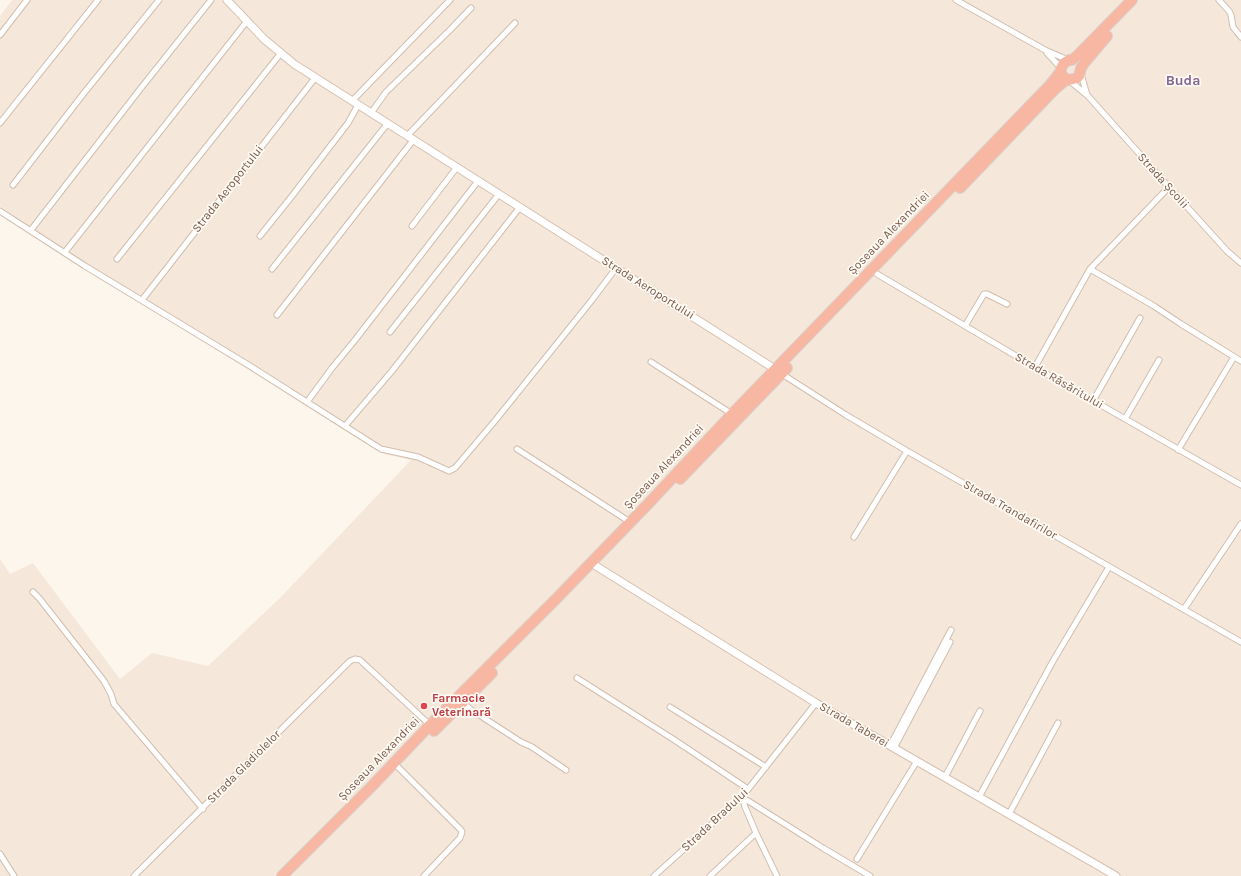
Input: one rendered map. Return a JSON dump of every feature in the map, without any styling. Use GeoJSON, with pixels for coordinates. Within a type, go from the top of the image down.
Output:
{"type":"FeatureCollection","features":[{"type":"Feature","properties":{"kind":"highway","name":"Șoseaua Alexandriei"},"geometry":{"type":"LineString","coordinates":[[282,876],[556,599],[732,414],[779,372],[877,274],[1054,90],[1064,75],[1064,63],[1070,60],[1096,37],[1132,0]]}},
{"type":"Feature","properties":{"kind":"highway","name":"Șoseaua Alexandriei"},"geometry":{"type":"LineString","coordinates":[[1064,75],[1077,78],[1089,56],[1141,0]]}},
{"type":"Feature","properties":{"kind":"highway"},"geometry":{"type":"LineString","coordinates":[[1070,60],[1078,62],[1081,70]]}},
{"type":"Feature","properties":{"kind":"highway","name":"Șoseaua Alexandriei"},"geometry":{"type":"LineString","coordinates":[[290,876],[463,703],[596,566],[1044,91],[1064,75]]}},
{"type":"Feature","properties":{"kind":"street"},"geometry":{"type":"LineString","coordinates":[[0,36],[27,0]]}},
{"type":"Feature","properties":{"kind":"street"},"geometry":{"type":"LineString","coordinates":[[0,123],[98,0]]}},
{"type":"Feature","properties":{"kind":"street"},"geometry":{"type":"LineString","coordinates":[[13,185],[84,92],[159,0]]}},
{"type":"Feature","properties":{"kind":"street"},"geometry":{"type":"LineString","coordinates":[[31,230],[140,88],[211,0]]}},
{"type":"Feature","properties":{"kind":"street","name":"Strada Aeroportului"},"geometry":{"type":"LineString","coordinates":[[227,0],[264,39],[315,78],[411,137],[779,372]]}},
{"type":"Feature","properties":{"kind":"street"},"geometry":{"type":"LineString","coordinates":[[260,236],[348,123],[355,103],[450,0]]}},
{"type":"Feature","properties":{"kind":"street"},"geometry":{"type":"LineString","coordinates":[[956,0],[1045,50],[1070,60]]}},
{"type":"Feature","properties":{"kind":"street"},"geometry":{"type":"LineString","coordinates":[[1219,0],[1231,15],[1233,27],[1241,37]]}},
{"type":"Feature","properties":{"kind":"street"},"geometry":{"type":"LineString","coordinates":[[371,113],[386,92],[471,8]]}},
{"type":"Feature","properties":{"kind":"street"},"geometry":{"type":"LineString","coordinates":[[65,252],[247,22]]}},
{"type":"Feature","properties":{"kind":"street"},"geometry":{"type":"LineString","coordinates":[[277,315],[411,137],[515,23]]}},
{"type":"Feature","properties":{"kind":"street","name":"Strada Școlii"},"geometry":{"type":"LineString","coordinates":[[1045,50],[1064,75],[1088,96],[1227,251],[1241,263]]}},
{"type":"Feature","properties":{"kind":"street"},"geometry":{"type":"LineString","coordinates":[[117,259],[281,53]]}},
{"type":"Feature","properties":{"kind":"street","name":"Strada Școlii"},"geometry":{"type":"LineString","coordinates":[[1081,70],[1088,96]]}},
{"type":"Feature","properties":{"kind":"street","name":"Strada Aeroportului"},"geometry":{"type":"LineString","coordinates":[[142,300],[315,78]]}},
{"type":"Feature","properties":{"kind":"street"},"geometry":{"type":"LineString","coordinates":[[272,269],[388,123]]}},
{"type":"Feature","properties":{"kind":"street"},"geometry":{"type":"LineString","coordinates":[[412,226],[457,167]]}},
{"type":"Feature","properties":{"kind":"street"},"geometry":{"type":"LineString","coordinates":[[307,402],[478,180]]}},
{"type":"Feature","properties":{"kind":"street"},"geometry":{"type":"LineString","coordinates":[[1035,367],[1090,269],[1169,187]]}},
{"type":"Feature","properties":{"kind":"street"},"geometry":{"type":"LineString","coordinates":[[390,332],[500,194]]}},
{"type":"Feature","properties":{"kind":"street"},"geometry":{"type":"LineString","coordinates":[[345,426],[392,371],[520,207]]}},
{"type":"Feature","properties":{"kind":"street"},"geometry":{"type":"LineString","coordinates":[[0,211],[381,449],[418,457],[449,471],[452,470],[533,374],[616,268]]}},
{"type":"Feature","properties":{"kind":"street"},"geometry":{"type":"LineString","coordinates":[[1090,269],[1154,306],[1241,361]]}},
{"type":"Feature","properties":{"kind":"street","name":"Strada Răsăritului"},"geometry":{"type":"LineString","coordinates":[[877,274],[1093,401],[1241,485]]}},
{"type":"Feature","properties":{"kind":"street"},"geometry":{"type":"LineString","coordinates":[[965,326],[984,294],[1007,304]]}},
{"type":"Feature","properties":{"kind":"street"},"geometry":{"type":"LineString","coordinates":[[1093,401],[1140,318]]}},
{"type":"Feature","properties":{"kind":"street"},"geometry":{"type":"LineString","coordinates":[[1178,450],[1234,357]]}},
{"type":"Feature","properties":{"kind":"street"},"geometry":{"type":"LineString","coordinates":[[1125,419],[1159,360]]}},
{"type":"Feature","properties":{"kind":"street"},"geometry":{"type":"LineString","coordinates":[[651,362],[732,414]]}},
{"type":"Feature","properties":{"kind":"street","name":"Strada Trandafirilor"},"geometry":{"type":"LineString","coordinates":[[779,372],[907,451],[1241,642]]}},
{"type":"Feature","properties":{"kind":"street"},"geometry":{"type":"LineString","coordinates":[[517,449],[630,522]]}},
{"type":"Feature","properties":{"kind":"street"},"geometry":{"type":"LineString","coordinates":[[854,537],[907,451]]}},
{"type":"Feature","properties":{"kind":"street"},"geometry":{"type":"LineString","coordinates":[[1184,609],[1241,524]]}},
{"type":"Feature","properties":{"kind":"street","name":"Strada Taberei"},"geometry":{"type":"LineString","coordinates":[[596,566],[816,703],[1116,876]]}},
{"type":"Feature","properties":{"kind":"street"},"geometry":{"type":"LineString","coordinates":[[979,797],[1053,661],[1109,567]]}},
{"type":"Feature","properties":{"kind":"street"},"geometry":{"type":"LineString","coordinates":[[33,592],[104,681],[111,694],[114,704],[203,809]]}},
{"type":"Feature","properties":{"kind":"street"},"geometry":{"type":"LineString","coordinates":[[892,747],[951,630]]}},
{"type":"Feature","properties":{"kind":"street"},"geometry":{"type":"LineString","coordinates":[[892,747],[950,642]]}},
{"type":"Feature","properties":{"kind":"street","name":"Strada Gladiolelor"},"geometry":{"type":"LineString","coordinates":[[134,876],[350,661],[355,659],[360,660],[430,725]]}},
{"type":"Feature","properties":{"kind":"street"},"geometry":{"type":"LineString","coordinates":[[577,678],[748,789]]}},
{"type":"Feature","properties":{"kind":"street"},"geometry":{"type":"LineString","coordinates":[[463,703],[470,709],[566,770]]}},
{"type":"Feature","properties":{"kind":"street","name":"Strada Bradului"},"geometry":{"type":"LineString","coordinates":[[654,876],[742,797],[816,703]]}},
{"type":"Feature","properties":{"kind":"street"},"geometry":{"type":"LineString","coordinates":[[670,707],[766,767]]}},
{"type":"Feature","properties":{"kind":"street"},"geometry":{"type":"LineString","coordinates":[[945,777],[980,711]]}},
{"type":"Feature","properties":{"kind":"street"},"geometry":{"type":"LineString","coordinates":[[1009,814],[1058,723]]}},
{"type":"Feature","properties":{"kind":"street"},"geometry":{"type":"LineString","coordinates":[[857,859],[917,761]]}},
{"type":"Feature","properties":{"kind":"street"},"geometry":{"type":"LineString","coordinates":[[398,767],[462,832],[460,838],[424,876]]}},
{"type":"Feature","properties":{"kind":"street"},"geometry":{"type":"LineString","coordinates":[[742,797],[756,834],[777,876]]}},
{"type":"Feature","properties":{"kind":"street"},"geometry":{"type":"LineString","coordinates":[[742,797],[870,876]]}},
{"type":"Feature","properties":{"kind":"street"},"geometry":{"type":"LineString","coordinates":[[710,876],[756,834]]}},
{"type":"Feature","properties":{"kind":"street"},"geometry":{"type":"LineString","coordinates":[[0,854],[14,876]]}},
{"type":"Feature","properties":{"kind":"shaded area"},"geometry":{"type":"Polygon","coordinates":[[[12,0],[1241,0],[1241,876],[0,876],[0,559],[10,574],[33,563],[120,679],[152,653],[208,666],[281,597],[411,460],[384,454],[355,437],[150,308],[0,206],[0,16],[12,0]]]}},
{"type":"Feature","properties":{"kind":"place","name":"Farmacie Veterinară"},"geometry":{"type":"Point","coordinates":[424,706]}},
{"type":"Feature","properties":{"kind":"district","name":"Buda"},"geometry":{"type":"Point","coordinates":[1183,81]}}]}
